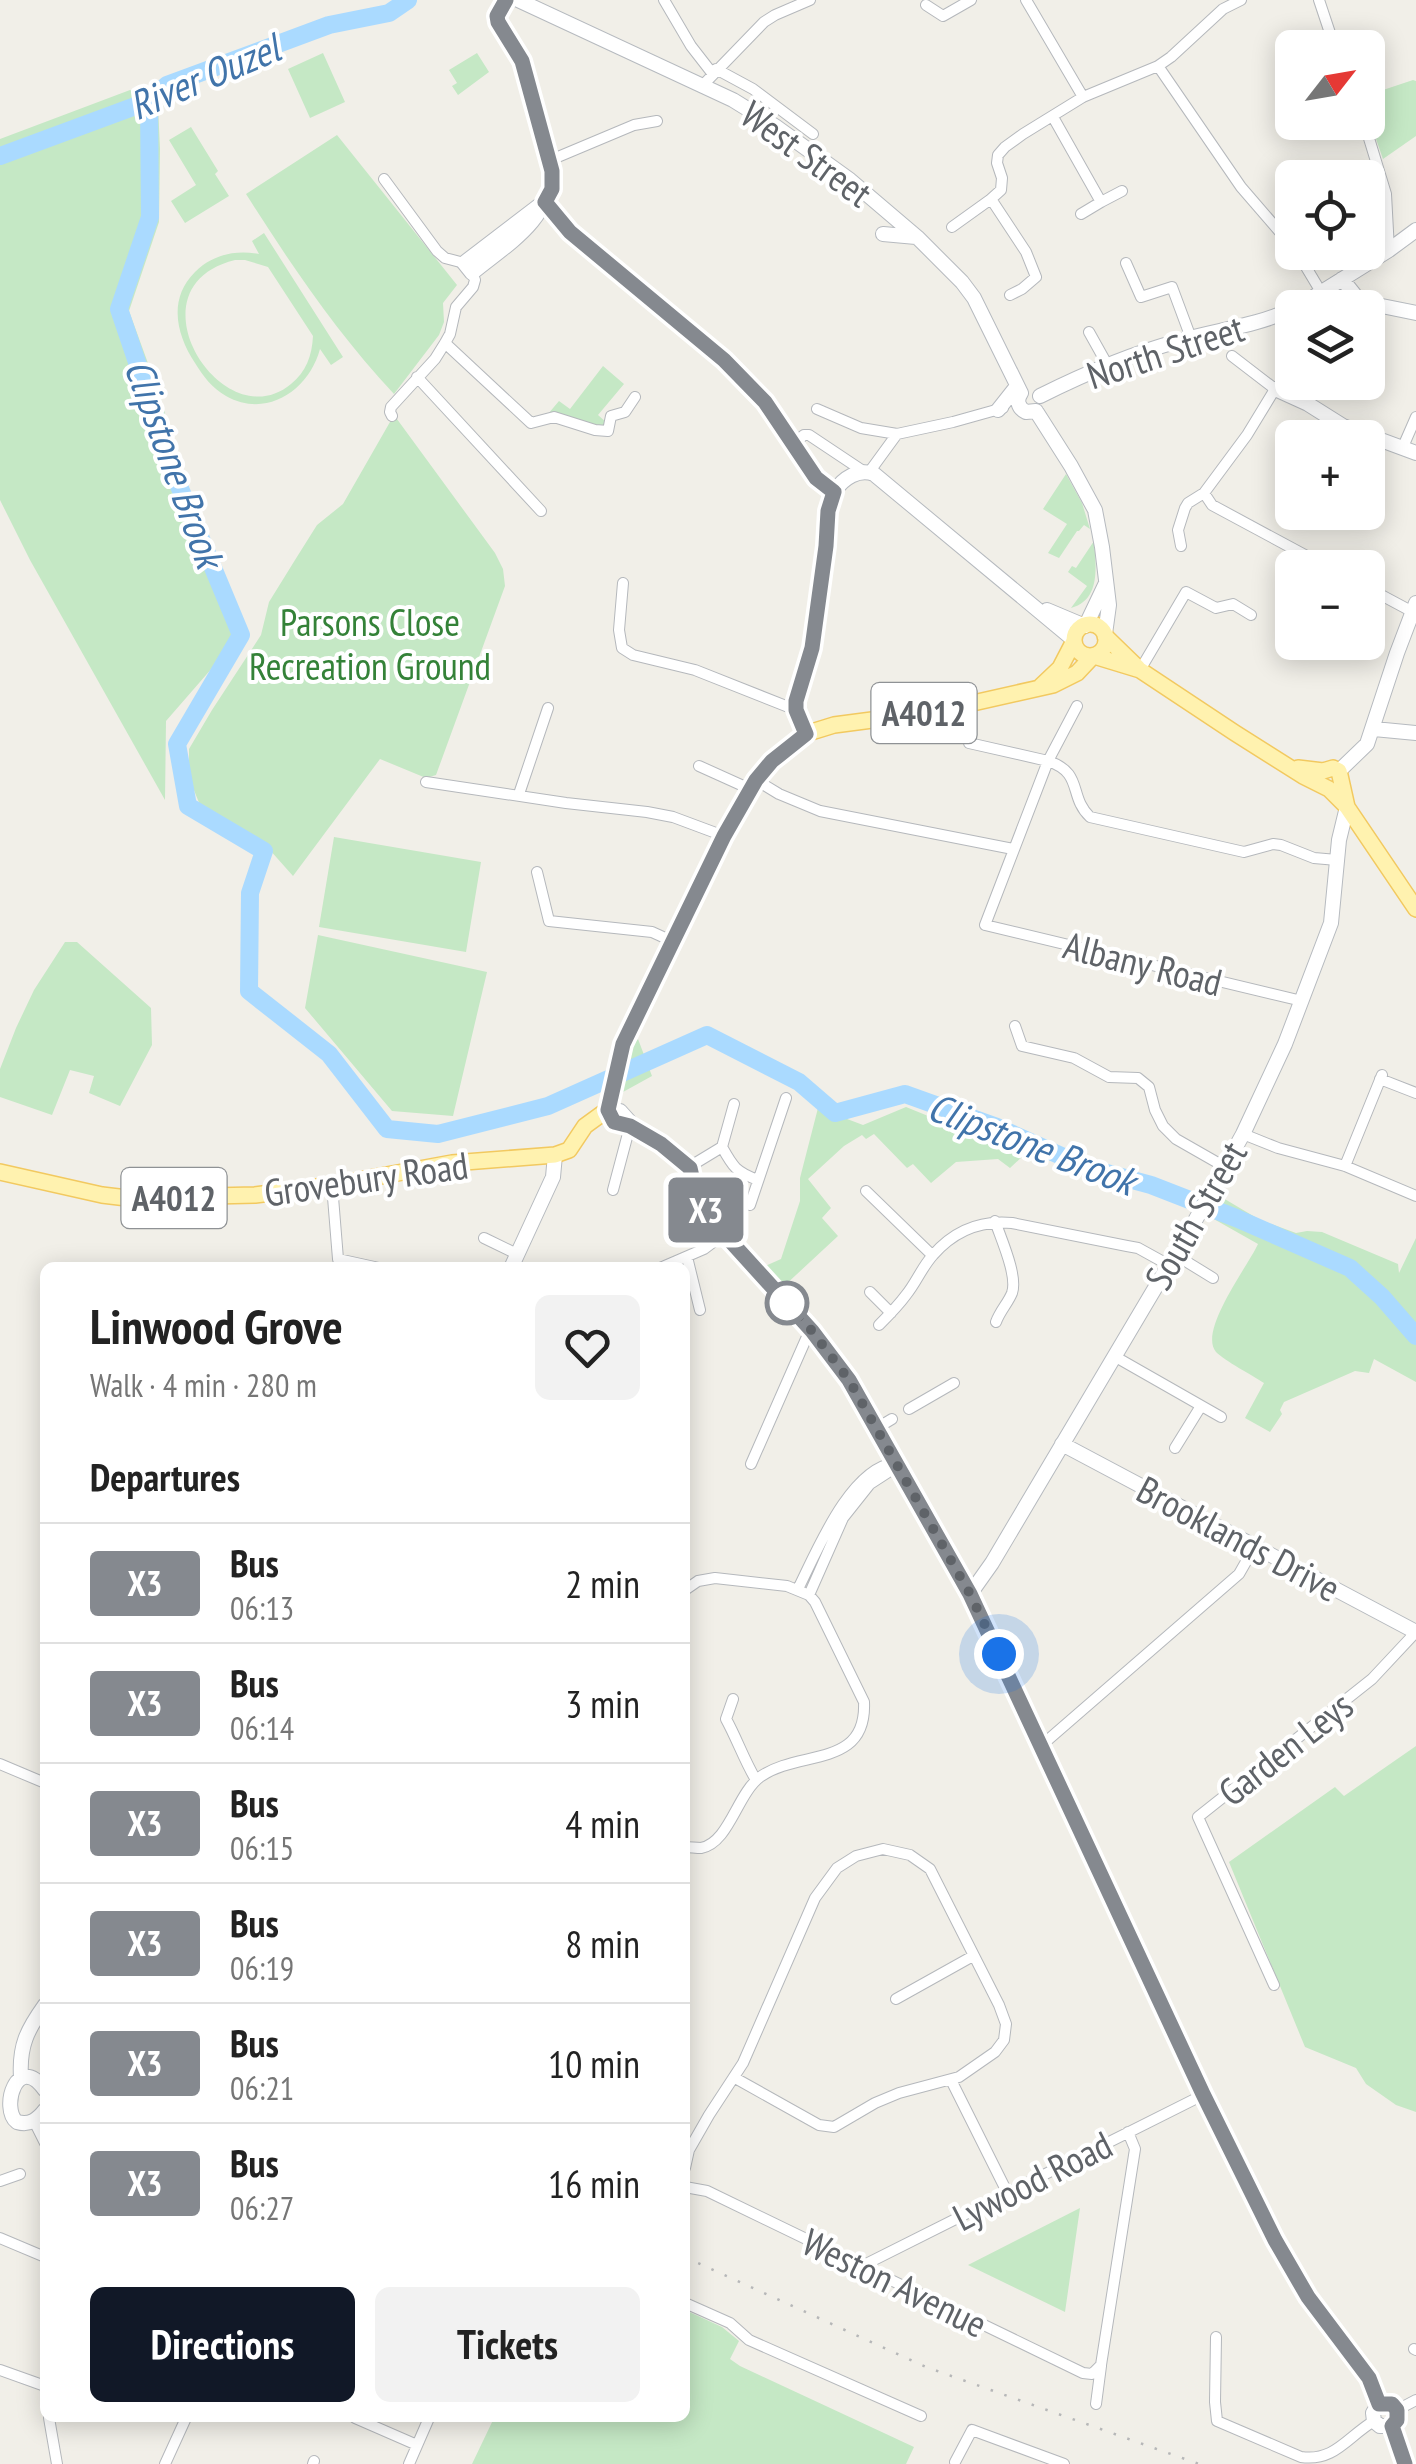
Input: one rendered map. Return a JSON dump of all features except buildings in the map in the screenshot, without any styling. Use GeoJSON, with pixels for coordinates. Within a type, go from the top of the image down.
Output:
{"type":"FeatureCollection","features":[{"type":"Feature","properties":{"kind":"main road"},"geometry":{"type":"LineString","coordinates":[[1042,686],[1060,668],[1077,631],[1085,625],[1099,627],[1140,670],[1235,733],[1291,766],[1331,780],[1416,909]]}},
{"type":"Feature","properties":{"kind":"main road"},"geometry":{"type":"LineString","coordinates":[[1094,656],[1105,646],[1105,635]]}},
{"type":"Feature","properties":{"kind":"main road"},"geometry":{"type":"LineString","coordinates":[[1074,641],[1082,654],[1140,670]]}},
{"type":"Feature","properties":{"kind":"main road","name":"A4012"},"geometry":{"type":"LineString","coordinates":[[609,1103],[623,1044],[724,836],[753,784],[772,761],[806,734],[858,721],[933,712],[1053,685],[1077,673],[1094,656]]}},
{"type":"Feature","properties":{"kind":"main road"},"geometry":{"type":"LineString","coordinates":[[555,1155],[569,1150],[585,1126],[609,1103]]}},
{"type":"Feature","properties":{"kind":"main road","name":"Grovebury Road"},"geometry":{"type":"LineString","coordinates":[[0,1172],[126,1198],[255,1195],[452,1163],[555,1155]]}},
{"type":"Feature","properties":{"kind":"street"},"geometry":{"type":"LineString","coordinates":[[468,268],[529,226],[540,214],[552,189],[552,171],[522,61],[498,22],[506,0]]}},
{"type":"Feature","properties":{"kind":"street","name":"West Street"},"geometry":{"type":"LineString","coordinates":[[518,0],[753,89],[814,134]]}},
{"type":"Feature","properties":{"kind":"street"},"geometry":{"type":"LineString","coordinates":[[664,0],[711,76],[764,22],[810,0]]}},
{"type":"Feature","properties":{"kind":"street"},"geometry":{"type":"LineString","coordinates":[[926,5],[943,16],[971,0]]}},
{"type":"Feature","properties":{"kind":"street"},"geometry":{"type":"LineString","coordinates":[[1026,0],[1083,97]]}},
{"type":"Feature","properties":{"kind":"street"},"geometry":{"type":"LineString","coordinates":[[952,227],[1001,190],[997,164],[1002,150],[1083,97],[1158,66],[1223,9],[1241,0]]}},
{"type":"Feature","properties":{"kind":"street"},"geometry":{"type":"LineString","coordinates":[[1323,1],[1331,30]]}},
{"type":"Feature","properties":{"kind":"street"},"geometry":{"type":"LineString","coordinates":[[1158,66],[1241,187],[1275,226]]}},
{"type":"Feature","properties":{"kind":"street","name":"West Street"},"geometry":{"type":"LineString","coordinates":[[711,76],[850,180],[950,268],[974,298],[1019,394]]}},
{"type":"Feature","properties":{"kind":"street"},"geometry":{"type":"LineString","coordinates":[[1053,117],[1101,202]]}},
{"type":"Feature","properties":{"kind":"street"},"geometry":{"type":"LineString","coordinates":[[554,160],[634,125],[657,121]]}},
{"type":"Feature","properties":{"kind":"street"},"geometry":{"type":"LineString","coordinates":[[1370,140],[1386,194],[1388,250]]}},
{"type":"Feature","properties":{"kind":"street"},"geometry":{"type":"LineString","coordinates":[[384,179],[437,251],[468,268],[474,280],[473,287],[456,307],[445,343],[391,407],[392,416]]}},
{"type":"Feature","properties":{"kind":"street"},"geometry":{"type":"LineString","coordinates":[[1081,214],[1122,191]]}},
{"type":"Feature","properties":{"kind":"street"},"geometry":{"type":"LineString","coordinates":[[991,199],[1026,252],[1036,277],[1010,295]]}},
{"type":"Feature","properties":{"kind":"street"},"geometry":{"type":"LineString","coordinates":[[545,202],[570,232],[724,360],[765,402],[816,478],[834,492]]}},
{"type":"Feature","properties":{"kind":"street","name":"North Street"},"geometry":{"type":"LineString","coordinates":[[1325,290],[1416,230]]}},
{"type":"Feature","properties":{"kind":"street"},"geometry":{"type":"LineString","coordinates":[[884,234],[917,237]]}},
{"type":"Feature","properties":{"kind":"street"},"geometry":{"type":"LineString","coordinates":[[1126,262],[1141,297],[1172,288],[1200,338]]}},
{"type":"Feature","properties":{"kind":"street"},"geometry":{"type":"LineString","coordinates":[[1342,279],[1351,290]]}},
{"type":"Feature","properties":{"kind":"street"},"geometry":{"type":"LineString","coordinates":[[1385,307],[1416,313]]}},
{"type":"Feature","properties":{"kind":"street","name":"North Street"},"geometry":{"type":"LineString","coordinates":[[1038,403],[1135,354],[1275,315]]}},
{"type":"Feature","properties":{"kind":"street"},"geometry":{"type":"LineString","coordinates":[[1089,332],[1108,366]]}},
{"type":"Feature","properties":{"kind":"street"},"geometry":{"type":"LineString","coordinates":[[445,343],[531,424],[554,417],[608,432],[611,416],[625,412],[636,397]]}},
{"type":"Feature","properties":{"kind":"street"},"geometry":{"type":"LineString","coordinates":[[1181,546],[1178,530],[1185,508],[1204,493],[1275,389],[1232,356]]}},
{"type":"Feature","properties":{"kind":"street"},"geometry":{"type":"LineString","coordinates":[[417,376],[541,512]]}},
{"type":"Feature","properties":{"kind":"street"},"geometry":{"type":"LineString","coordinates":[[817,409],[861,428],[897,434],[998,410],[1031,390],[1095,510],[1109,604],[1105,635]]}},
{"type":"Feature","properties":{"kind":"street"},"geometry":{"type":"LineString","coordinates":[[1299,400],[1344,426],[1409,451],[1416,417]]}},
{"type":"Feature","properties":{"kind":"street"},"geometry":{"type":"LineString","coordinates":[[806,734],[796,710],[798,690],[812,648],[828,511],[834,492],[853,474],[867,471],[897,434]]}},
{"type":"Feature","properties":{"kind":"street"},"geometry":{"type":"LineString","coordinates":[[794,443],[809,435],[867,471],[1074,641]]}},
{"type":"Feature","properties":{"kind":"street"},"geometry":{"type":"LineString","coordinates":[[1204,493],[1212,505],[1296,550]]}},
{"type":"Feature","properties":{"kind":"street"},"geometry":{"type":"LineString","coordinates":[[1032,604],[1085,625],[1106,582]]}},
{"type":"Feature","properties":{"kind":"street"},"geometry":{"type":"LineString","coordinates":[[624,583],[619,630],[622,648],[634,656],[696,670],[796,710]]}},
{"type":"Feature","properties":{"kind":"street"},"geometry":{"type":"LineString","coordinates":[[1140,670],[1186,592],[1216,608],[1233,604],[1251,616]]}},
{"type":"Feature","properties":{"kind":"street"},"geometry":{"type":"LineString","coordinates":[[1331,780],[1367,744],[1414,607],[1385,595]]}},
{"type":"Feature","properties":{"kind":"street"},"geometry":{"type":"LineString","coordinates":[[699,766],[820,811],[1013,849],[1048,761],[1077,706]]}},
{"type":"Feature","properties":{"kind":"street"},"geometry":{"type":"LineString","coordinates":[[519,794],[548,708]]}},
{"type":"Feature","properties":{"kind":"street"},"geometry":{"type":"LineString","coordinates":[[1374,729],[1416,734]]}},
{"type":"Feature","properties":{"kind":"street"},"geometry":{"type":"LineString","coordinates":[[969,743],[1060,765],[1069,773],[1083,810],[1094,819],[1244,852],[1273,844],[1314,858],[1337,860]]}},
{"type":"Feature","properties":{"kind":"street"},"geometry":{"type":"LineString","coordinates":[[426,782],[647,812],[724,836]]}},
{"type":"Feature","properties":{"kind":"street","name":"South Street"},"geometry":{"type":"LineString","coordinates":[[970,1594],[992,1564],[1243,1134],[1285,1044],[1331,923],[1339,840],[1348,807]]}},
{"type":"Feature","properties":{"kind":"street","name":"Albany Road"},"geometry":{"type":"LineString","coordinates":[[1013,849],[985,925],[1302,1002]]}},
{"type":"Feature","properties":{"kind":"street"},"geometry":{"type":"LineString","coordinates":[[537,872],[552,934]]}},
{"type":"Feature","properties":{"kind":"street"},"geometry":{"type":"LineString","coordinates":[[549,921],[652,932],[674,942]]}},
{"type":"Feature","properties":{"kind":"street"},"geometry":{"type":"LineString","coordinates":[[1015,1026],[1022,1046],[1074,1058],[1109,1076],[1138,1078],[1149,1087],[1163,1126],[1176,1139],[1225,1167]]}},
{"type":"Feature","properties":{"kind":"street"},"geometry":{"type":"LineString","coordinates":[[1345,1166],[1381,1077],[1416,1093]]}},
{"type":"Feature","properties":{"kind":"street"},"geometry":{"type":"LineString","coordinates":[[750,1204],[786,1098]]}},
{"type":"Feature","properties":{"kind":"street"},"geometry":{"type":"LineString","coordinates":[[609,1103],[630,1121],[613,1190]]}},
{"type":"Feature","properties":{"kind":"street"},"geometry":{"type":"LineString","coordinates":[[690,1168],[722,1147],[734,1104]]}},
{"type":"Feature","properties":{"kind":"street"},"geometry":{"type":"LineString","coordinates":[[630,1126],[661,1144],[690,1168],[703,1206],[812,1331],[849,1380],[970,1594],[1275,2240],[1308,2297],[1369,2378],[1379,2404]]}},
{"type":"Feature","properties":{"kind":"street"},"geometry":{"type":"LineString","coordinates":[[1243,1134],[1345,1166],[1416,1196]]}},
{"type":"Feature","properties":{"kind":"street"},"geometry":{"type":"LineString","coordinates":[[722,1147],[740,1174],[758,1180]]}},
{"type":"Feature","properties":{"kind":"street"},"geometry":{"type":"LineString","coordinates":[[484,1238],[514,1261],[553,1177],[555,1155]]}},
{"type":"Feature","properties":{"kind":"street"},"geometry":{"type":"LineString","coordinates":[[332,1185],[338,1259],[352,1262]]}},
{"type":"Feature","properties":{"kind":"street"},"geometry":{"type":"LineString","coordinates":[[866,1191],[932,1255]]}},
{"type":"Feature","properties":{"kind":"street"},"geometry":{"type":"LineString","coordinates":[[995,1222],[1014,1280],[1013,1292],[996,1322]]}},
{"type":"Feature","properties":{"kind":"street"},"geometry":{"type":"LineString","coordinates":[[879,1325],[906,1296],[932,1255],[953,1236],[979,1224],[1026,1226],[1138,1248],[1213,1278]]}},
{"type":"Feature","properties":{"kind":"street"},"geometry":{"type":"LineString","coordinates":[[675,1262],[704,1249],[724,1234]]}},
{"type":"Feature","properties":{"kind":"street"},"geometry":{"type":"LineString","coordinates":[[687,1257],[688,1262]]}},
{"type":"Feature","properties":{"kind":"street"},"geometry":{"type":"LineString","coordinates":[[690,1269],[700,1310]]}},
{"type":"Feature","properties":{"kind":"street"},"geometry":{"type":"LineString","coordinates":[[870,1292],[891,1313]]}},
{"type":"Feature","properties":{"kind":"street"},"geometry":{"type":"LineString","coordinates":[[751,1464],[812,1331]]}},
{"type":"Feature","properties":{"kind":"street"},"geometry":{"type":"LineString","coordinates":[[1114,1356],[1221,1418]]}},
{"type":"Feature","properties":{"kind":"street"},"geometry":{"type":"LineString","coordinates":[[909,1410],[954,1383]]}},
{"type":"Feature","properties":{"kind":"street"},"geometry":{"type":"LineString","coordinates":[[1175,1448],[1201,1406]]}},
{"type":"Feature","properties":{"kind":"street"},"geometry":{"type":"LineString","coordinates":[[877,1428],[892,1419]]}},
{"type":"Feature","properties":{"kind":"street","name":"Brooklands Drive"},"geometry":{"type":"LineString","coordinates":[[1062,1444],[1416,1632]]}},
{"type":"Feature","properties":{"kind":"street"},"geometry":{"type":"LineString","coordinates":[[803,1592],[836,1515],[862,1480],[894,1463]]}},
{"type":"Feature","properties":{"kind":"street"},"geometry":{"type":"LineString","coordinates":[[1042,1745],[1239,1574],[1255,1546]]}},
{"type":"Feature","properties":{"kind":"street"},"geometry":{"type":"LineString","coordinates":[[690,1587],[715,1578],[787,1586],[803,1592],[815,1602],[864,1702],[865,1721],[859,1736],[843,1748],[770,1771],[756,1780],[744,1792],[719,1839],[702,1848],[690,1847]]}},
{"type":"Feature","properties":{"kind":"street","name":"Garden Leys"},"geometry":{"type":"LineString","coordinates":[[1274,1986],[1198,1816],[1372,1679],[1416,1632]]}},
{"type":"Feature","properties":{"kind":"street"},"geometry":{"type":"LineString","coordinates":[[733,1699],[726,1720],[756,1780]]}},
{"type":"Feature","properties":{"kind":"street"},"geometry":{"type":"LineString","coordinates":[[0,1764],[40,1781]]}},
{"type":"Feature","properties":{"kind":"street"},"geometry":{"type":"LineString","coordinates":[[690,2148],[735,2078],[815,1898],[838,1868],[856,1856],[883,1849],[910,1855],[930,1869],[1006,2024],[1004,2040],[995,2052],[951,2080],[874,2103],[834,2127],[819,2125],[735,2078]]}},
{"type":"Feature","properties":{"kind":"street"},"geometry":{"type":"LineString","coordinates":[[896,1998],[973,1956]]}},
{"type":"Feature","properties":{"kind":"street"},"geometry":{"type":"LineString","coordinates":[[21,2077],[21,2050],[40,2013]]}},
{"type":"Feature","properties":{"kind":"street"},"geometry":{"type":"LineString","coordinates":[[40,2085],[34,2079],[14,2079],[4,2089],[2,2103],[2,2111],[20,2123],[40,2115]]}},
{"type":"Feature","properties":{"kind":"street"},"geometry":{"type":"LineString","coordinates":[[951,2080],[1008,2192]]}},
{"type":"Feature","properties":{"kind":"street","name":"Lywood Road"},"geometry":{"type":"LineString","coordinates":[[862,2266],[1203,2094]]}},
{"type":"Feature","properties":{"kind":"street"},"geometry":{"type":"LineString","coordinates":[[1096,2404],[1135,2149],[1128,2132]]}},
{"type":"Feature","properties":{"kind":"street"},"geometry":{"type":"LineString","coordinates":[[0,2181],[20,2174]]}},
{"type":"Feature","properties":{"kind":"street","name":"Weston Avenue"},"geometry":{"type":"LineString","coordinates":[[690,2188],[707,2191],[1083,2374],[1092,2374],[1101,2365]]}},
{"type":"Feature","properties":{"kind":"street"},"geometry":{"type":"LineString","coordinates":[[0,2238],[40,2255]]}},
{"type":"Feature","properties":{"kind":"street"},"geometry":{"type":"LineString","coordinates":[[690,2305],[730,2323],[749,2340],[921,2416]]}},
{"type":"Feature","properties":{"kind":"street"},"geometry":{"type":"LineString","coordinates":[[1216,2337],[1217,2421],[1313,2459],[1336,2452],[1356,2431],[1374,2421]]}},
{"type":"Feature","properties":{"kind":"street"},"geometry":{"type":"LineString","coordinates":[[0,2370],[40,2384]]}},
{"type":"Feature","properties":{"kind":"street"},"geometry":{"type":"LineString","coordinates":[[1397,2410],[1416,2400]]}},
{"type":"Feature","properties":{"kind":"street"},"geometry":{"type":"LineString","coordinates":[[1374,2421],[1374,2409],[1379,2404],[1392,2404],[1397,2410],[1392,2426]]}},
{"type":"Feature","properties":{"kind":"street"},"geometry":{"type":"LineString","coordinates":[[955,2462],[976,2418]]}},
{"type":"Feature","properties":{"kind":"street"},"geometry":{"type":"LineString","coordinates":[[1374,2421],[1380,2426],[1392,2426]]}},
{"type":"Feature","properties":{"kind":"street"},"geometry":{"type":"LineString","coordinates":[[50,2422],[57,2464]]}},
{"type":"Feature","properties":{"kind":"street"},"geometry":{"type":"LineString","coordinates":[[165,2464],[184,2422]]}},
{"type":"Feature","properties":{"kind":"street"},"geometry":{"type":"LineString","coordinates":[[364,2422],[417,2445]]}},
{"type":"Feature","properties":{"kind":"street"},"geometry":{"type":"LineString","coordinates":[[409,2464],[428,2422]]}},
{"type":"Feature","properties":{"kind":"street"},"geometry":{"type":"LineString","coordinates":[[1392,2426],[1405,2464]]}},
{"type":"Feature","properties":{"kind":"street"},"geometry":{"type":"LineString","coordinates":[[972,2430],[1062,2464]]}},
{"type":"Feature","properties":{"kind":"green space"},"geometry":{"type":"Polygon","coordinates":[[[323,53],[345,102],[310,118],[288,69],[323,53]]]}},
{"type":"Feature","properties":{"kind":"green space"},"geometry":{"type":"Polygon","coordinates":[[[477,53],[489,72],[458,95],[452,86],[457,83],[449,70],[477,53]]]}},
{"type":"Feature","properties":{"kind":"green space"},"geometry":{"type":"Polygon","coordinates":[[[1416,81],[1416,136],[1383,159],[1376,140],[1385,140],[1385,89],[1416,81]]]}},
{"type":"Feature","properties":{"kind":"green space"},"geometry":{"type":"Polygon","coordinates":[[[130,90],[158,106],[160,149],[159,222],[129,311],[161,399],[184,483],[246,629],[166,721],[165,800],[0,500],[0,139],[130,90]]]}},
{"type":"Feature","properties":{"kind":"green space"},"geometry":{"type":"Polygon","coordinates":[[[191,127],[229,196],[185,223],[171,201],[196,185],[169,140],[191,127]]]}},
{"type":"Feature","properties":{"kind":"green space"},"geometry":{"type":"Polygon","coordinates":[[[337,135],[457,285],[443,303],[444,322],[439,335],[394,394],[316,298],[246,194],[337,135]]]}},
{"type":"Feature","properties":{"kind":"green space"},"geometry":{"type":"Polygon","coordinates":[[[264,233],[343,357],[331,365],[320,349],[296,388],[284,397],[256,404],[226,396],[208,381],[188,352],[178,317],[181,294],[195,272],[225,255],[259,254],[252,241],[264,233]],[[235,260],[203,275],[188,299],[186,326],[196,354],[214,377],[238,392],[265,396],[291,384],[301,374],[310,357],[313,336],[268,267],[235,260]]]}},
{"type":"Feature","properties":{"kind":"green space"},"geometry":{"type":"Polygon","coordinates":[[[603,366],[624,384],[598,415],[605,425],[593,426],[548,414],[559,401],[570,409],[603,366]]]}},
{"type":"Feature","properties":{"kind":"green space","name":"Parsons Close Recreation Ground"},"geometry":{"type":"Polygon","coordinates":[[[394,415],[495,553],[503,569],[505,586],[436,775],[426,778],[380,759],[293,876],[269,849],[200,805],[189,778],[189,749],[261,635],[269,602],[317,525],[343,504],[394,415]]]}},
{"type":"Feature","properties":{"kind":"green space"},"geometry":{"type":"Polygon","coordinates":[[[1066,474],[1082,503],[1090,529],[1084,525],[1077,531],[1059,558],[1048,553],[1067,524],[1043,509],[1066,474]]]}},
{"type":"Feature","properties":{"kind":"green space"},"geometry":{"type":"Polygon","coordinates":[[[1094,541],[1096,571],[1092,590],[1081,604],[1071,608],[1087,586],[1068,572],[1072,566],[1076,568],[1094,541]]]}},
{"type":"Feature","properties":{"kind":"green space"},"geometry":{"type":"Polygon","coordinates":[[[334,837],[481,862],[466,952],[319,927],[334,837]]]}},
{"type":"Feature","properties":{"kind":"green space"},"geometry":{"type":"Polygon","coordinates":[[[318,935],[487,972],[453,1116],[392,1111],[305,1008],[318,935]]]}},
{"type":"Feature","properties":{"kind":"green space"},"geometry":{"type":"Polygon","coordinates":[[[65,942],[77,942],[151,1008],[152,1045],[120,1106],[89,1093],[94,1076],[70,1070],[52,1115],[0,1097],[0,1069],[34,990],[65,942]]]}},
{"type":"Feature","properties":{"kind":"green space"},"geometry":{"type":"Polygon","coordinates":[[[638,1039],[652,1076],[623,1092],[627,1056],[638,1039]]]}},
{"type":"Feature","properties":{"kind":"green space"},"geometry":{"type":"Polygon","coordinates":[[[906,1107],[1024,1155],[1010,1168],[998,1159],[956,1162],[931,1183],[913,1164],[907,1168],[874,1134],[866,1139],[862,1135],[808,1179],[831,1208],[822,1218],[838,1236],[782,1288],[763,1267],[781,1259],[800,1201],[800,1178],[818,1108],[863,1125],[906,1107]]]}},
{"type":"Feature","properties":{"kind":"green space"},"geometry":{"type":"Polygon","coordinates":[[[1223,1198],[1260,1220],[1296,1233],[1322,1232],[1398,1264],[1399,1273],[1416,1238],[1416,1382],[1374,1359],[1369,1373],[1355,1371],[1284,1402],[1282,1414],[1270,1432],[1245,1418],[1264,1383],[1220,1356],[1212,1342],[1226,1298],[1258,1244],[1212,1218],[1223,1198]]]}},
{"type":"Feature","properties":{"kind":"green space"},"geometry":{"type":"Polygon","coordinates":[[[1416,1746],[1416,2112],[1396,2105],[1366,2084],[1356,2068],[1305,2047],[1229,1862],[1335,1787],[1344,1796],[1416,1746]]]}},
{"type":"Feature","properties":{"kind":"green space"},"geometry":{"type":"Polygon","coordinates":[[[1080,2208],[1065,2312],[968,2265],[1080,2208]]]}},
{"type":"Feature","properties":{"kind":"green space"},"geometry":{"type":"Polygon","coordinates":[[[690,2312],[722,2327],[739,2341],[730,2359],[740,2366],[914,2447],[906,2464],[472,2464],[492,2422],[690,2422],[690,2312]]]}},
{"type":"Feature","properties":{"kind":"waterway","name":"River Ouzel"},"geometry":{"type":"LineString","coordinates":[[0,156],[149,101],[167,85],[329,25],[389,13],[408,0]]}},
{"type":"Feature","properties":{"kind":"waterway","name":"Clipstone Brook"},"geometry":{"type":"LineString","coordinates":[[149,101],[150,217],[119,309],[179,486],[241,635],[177,744],[188,806],[264,851],[250,893],[249,991],[329,1054],[387,1129],[438,1134],[548,1106],[707,1035],[799,1082],[835,1113],[905,1094],[997,1127],[1088,1168],[1151,1185],[1236,1218],[1350,1268],[1416,1336]]}},
{"type":"Feature","properties":{"kind":"railway"},"geometry":{"type":"LineString","coordinates":[[690,2259],[926,2367],[1199,2464]]}},
{"type":"Feature","properties":{"kind":"bus line","name":"X3"},"geometry":{"type":"LineString","coordinates":[[506,0],[498,22],[522,61],[552,171],[552,189],[545,202],[570,232],[724,360],[765,402],[816,478],[834,492],[828,511],[812,648],[796,701],[806,734],[772,761],[756,780],[724,836],[623,1044],[608,1110],[614,1122],[630,1126],[661,1144],[690,1168],[703,1206],[812,1331],[849,1380],[970,1594],[1275,2240],[1308,2297],[1369,2378],[1379,2404],[1392,2404],[1397,2410],[1392,2426],[1405,2464]]}},
{"type":"Feature","properties":{"kind":"route"},"geometry":{"type":"LineString","coordinates":[[787,1303],[849,1380],[970,1594],[999,1654]]}}]}
